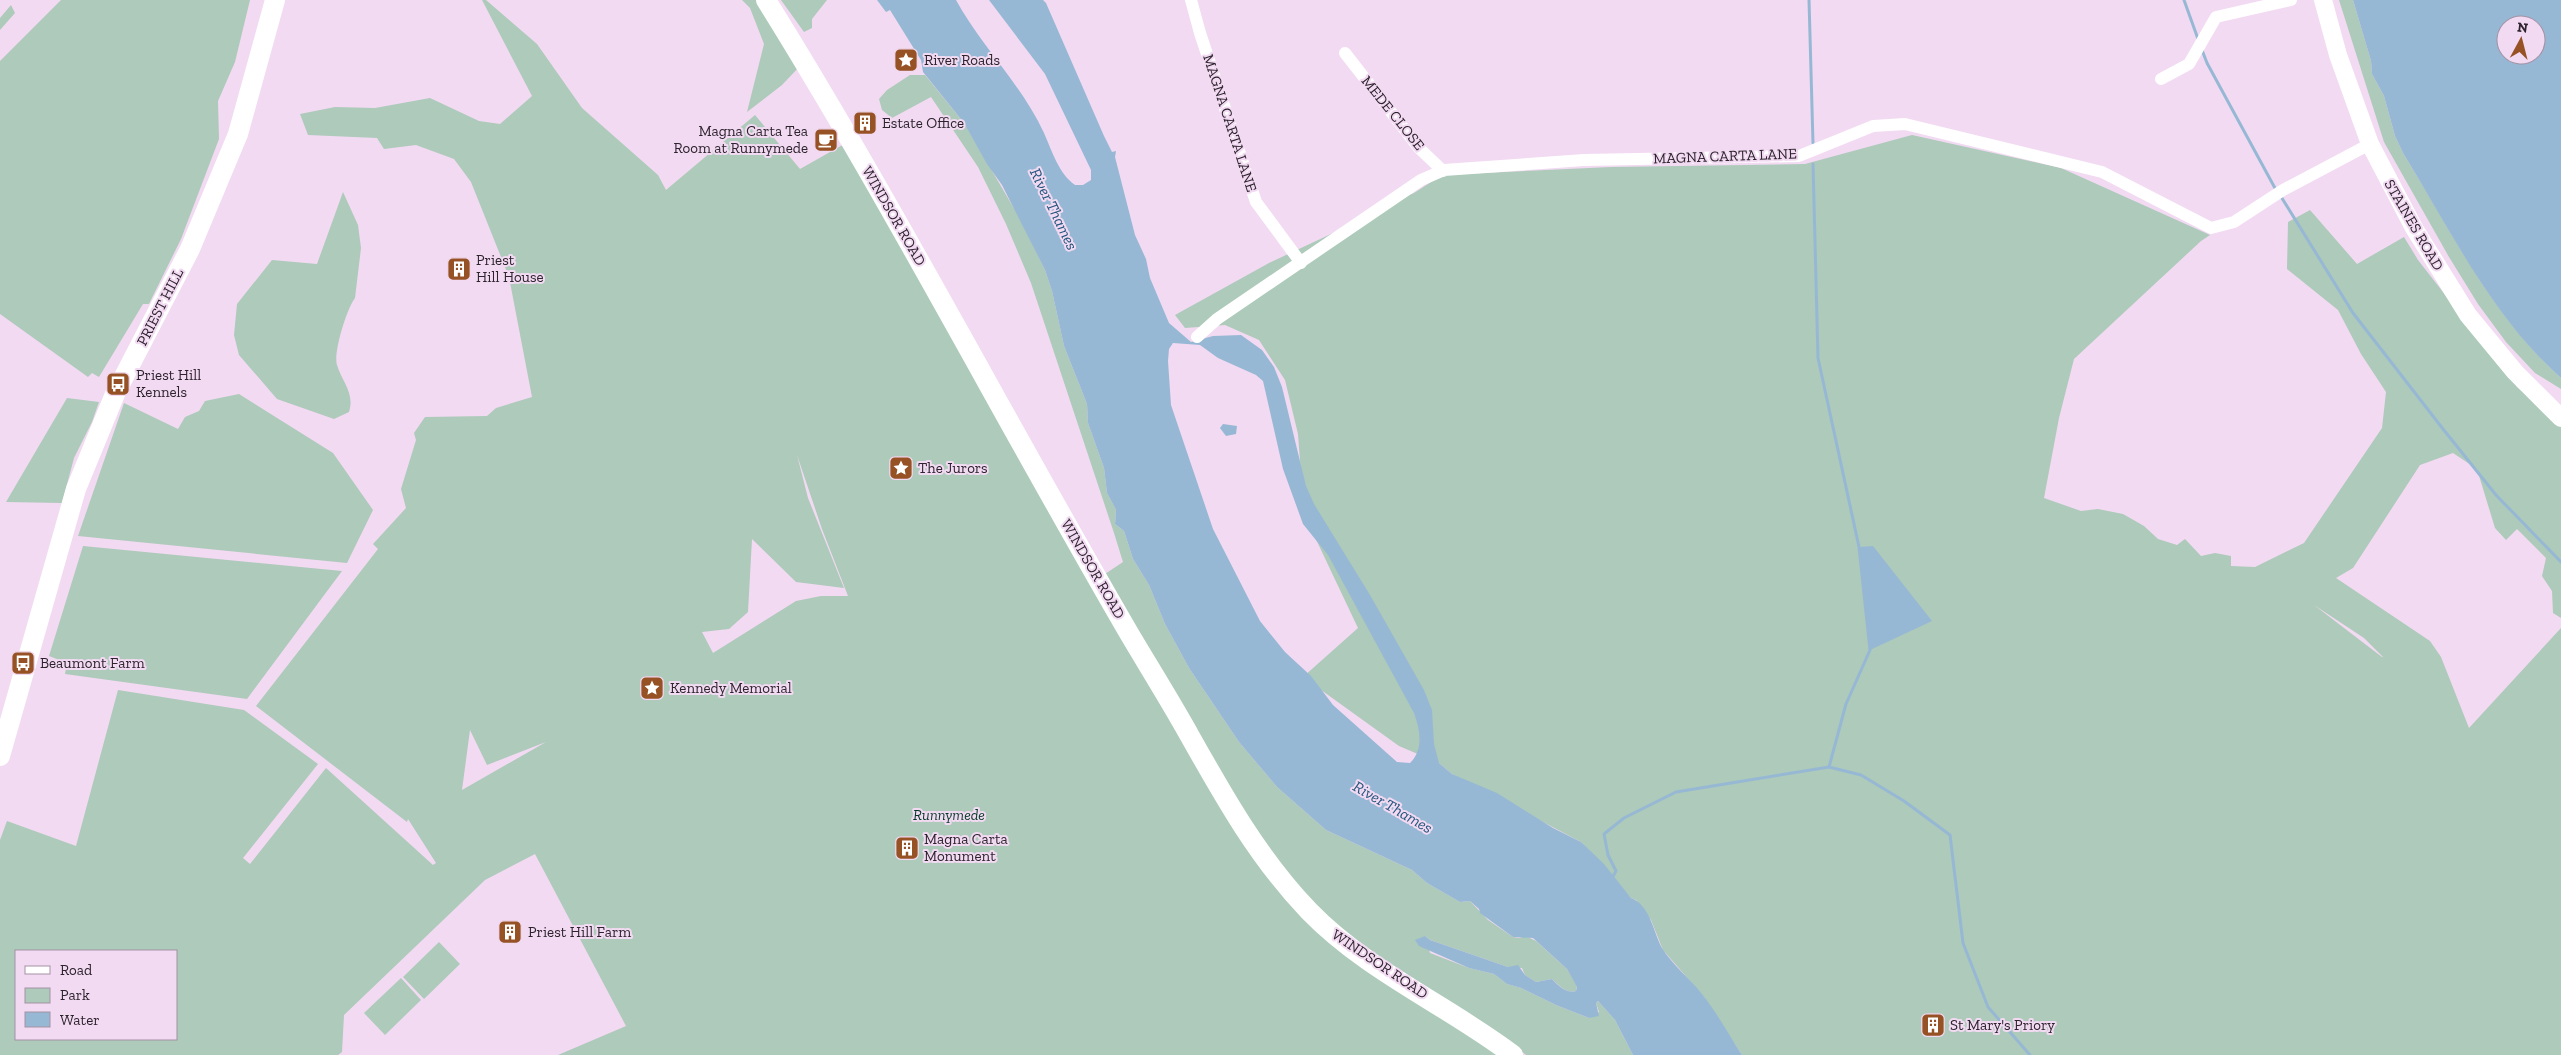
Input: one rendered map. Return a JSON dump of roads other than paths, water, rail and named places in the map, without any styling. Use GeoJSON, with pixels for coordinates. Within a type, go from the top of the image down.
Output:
{"type":"FeatureCollection","features":[{"type":"Feature","properties":{"kind":"main road","name":"PRIEST HILL"},"geometry":{"type":"LineString","coordinates":[[0,756],[76,489],[115,394],[190,249],[238,134],[275,0]]}},
{"type":"Feature","properties":{"kind":"main road","name":"WINDSOR ROAD"},"geometry":{"type":"LineString","coordinates":[[766,0],[823,92],[1218,787],[1260,853],[1304,905],[1340,939],[1379,967],[1475,1027],[1513,1055]]}},
{"type":"Feature","properties":{"kind":"main road","name":"STAINES ROAD"},"geometry":{"type":"LineString","coordinates":[[2323,0],[2338,55],[2370,144],[2414,228],[2468,315],[2515,372],[2561,418]]}},
{"type":"Feature","properties":{"kind":"street","name":"MAGNA CARTA LANE"},"geometry":{"type":"LineString","coordinates":[[1192,0],[1200,33],[1256,202],[1301,263]]}},
{"type":"Feature","properties":{"kind":"street"},"geometry":{"type":"LineString","coordinates":[[2161,78],[2189,64],[2216,17],[2291,0]]}},
{"type":"Feature","properties":{"kind":"street","name":"MEDE CLOSE"},"geometry":{"type":"LineString","coordinates":[[1345,53],[1419,148],[1443,171]]}},
{"type":"Feature","properties":{"kind":"street","name":"MAGNA CARTA LANE"},"geometry":{"type":"LineString","coordinates":[[1197,337],[1217,319],[1421,180],[1443,171],[1584,160],[1799,156],[1873,126],[1905,124],[2102,172],[2211,228],[2234,222],[2279,194],[2370,144]]}},
{"type":"Feature","properties":{"kind":"water","name":"River Thames"},"geometry":{"type":"Polygon","coordinates":[[[877,0],[956,0],[1035,115],[1056,162],[1069,180],[1075,185],[1083,185],[1091,180],[1091,170],[1045,74],[989,0],[1043,0],[1046,3],[1104,136],[1112,152],[1116,151],[1115,157],[1135,235],[1146,259],[1150,278],[1169,323],[1191,342],[1213,336],[1241,335],[1262,350],[1274,367],[1282,387],[1306,486],[1314,504],[1370,595],[1424,690],[1432,710],[1434,744],[1439,763],[1452,774],[1497,793],[1553,828],[1581,842],[1604,864],[1631,898],[1643,906],[1662,948],[1670,960],[1707,1001],[1742,1055],[1633,1055],[1615,1020],[1598,1001],[1596,1003],[1599,1016],[1589,1018],[1521,988],[1507,984],[1494,974],[1469,968],[1419,946],[1415,940],[1425,936],[1430,940],[1508,967],[1518,965],[1525,975],[1536,982],[1552,979],[1566,990],[1576,991],[1577,987],[1567,969],[1533,938],[1513,937],[1480,913],[1479,909],[1470,901],[1460,902],[1427,883],[1412,870],[1326,830],[1277,787],[1239,742],[1189,668],[1165,624],[1149,585],[1133,559],[1124,531],[1115,524],[1116,510],[1107,493],[1104,468],[1088,423],[1087,404],[1064,346],[1052,291],[1045,270],[1002,185],[987,164],[964,123],[923,72],[921,60],[890,10],[886,12],[877,0]],[[1173,343],[1169,349],[1171,405],[1213,529],[1260,621],[1285,652],[1311,676],[1333,705],[1397,762],[1410,763],[1417,752],[1420,739],[1414,713],[1328,555],[1303,524],[1283,469],[1263,381],[1256,375],[1218,358],[1200,345],[1173,343]]]}},
{"type":"Feature","properties":{"kind":"water"},"geometry":{"type":"Polygon","coordinates":[[[2353,0],[2561,0],[2561,378],[2536,354],[2514,328],[2474,272],[2403,153],[2395,136],[2384,96],[2372,74],[2371,61],[2353,0]]]}},
{"type":"Feature","properties":{"kind":"water"},"geometry":{"type":"Polygon","coordinates":[[[1223,424],[1237,426],[1236,434],[1226,436],[1220,428],[1223,424]]]}},
{"type":"Feature","properties":{"kind":"water"},"geometry":{"type":"Polygon","coordinates":[[[1873,546],[1932,621],[1870,650],[1859,547],[1873,546]]]}},
{"type":"Feature","properties":{"kind":"waterway"},"geometry":{"type":"LineString","coordinates":[[1809,0],[1813,143]]}},
{"type":"Feature","properties":{"kind":"waterway"},"geometry":{"type":"LineString","coordinates":[[2184,0],[2198,39]]}},
{"type":"Feature","properties":{"kind":"waterway"},"geometry":{"type":"LineString","coordinates":[[2202,50],[2207,63],[2276,190]]}},
{"type":"Feature","properties":{"kind":"waterway"},"geometry":{"type":"LineString","coordinates":[[1612,878],[1616,871],[1608,855],[1604,834],[1624,818],[1676,792],[1829,767],[1846,704],[1870,650],[1859,547],[1818,358],[1813,164]]}},
{"type":"Feature","properties":{"kind":"waterway"},"geometry":{"type":"LineString","coordinates":[[2280,195],[2353,313],[2496,495],[2561,562]]}},
{"type":"Feature","properties":{"kind":"waterway"},"geometry":{"type":"LineString","coordinates":[[1829,767],[1861,775],[1904,801],[1950,835],[1963,943],[1988,1007],[2030,1055]]}},
{"type":"Feature","properties":{"kind":"place","name":"River Roads"},"geometry":{"type":"Point","coordinates":[906,60]}},
{"type":"Feature","properties":{"kind":"place","name":"Estate Office"},"geometry":{"type":"Point","coordinates":[865,123]}},
{"type":"Feature","properties":{"kind":"place","name":"Magna Carta Tea Room at Runnymede"},"geometry":{"type":"Point","coordinates":[826,140]}},
{"type":"Feature","properties":{"kind":"place","name":"Priest Hill House"},"geometry":{"type":"Point","coordinates":[459,269]}},
{"type":"Feature","properties":{"kind":"place","name":"Priest Hill Kennels"},"geometry":{"type":"Point","coordinates":[118,384]}},
{"type":"Feature","properties":{"kind":"place","name":"The Jurors"},"geometry":{"type":"Point","coordinates":[901,468]}},
{"type":"Feature","properties":{"kind":"place","name":"Beaumont Farm"},"geometry":{"type":"Point","coordinates":[23,663]}},
{"type":"Feature","properties":{"kind":"place","name":"Kennedy Memorial"},"geometry":{"type":"Point","coordinates":[652,688]}},
{"type":"Feature","properties":{"kind":"place","name":"Magna Carta Monument"},"geometry":{"type":"Point","coordinates":[907,848]}},
{"type":"Feature","properties":{"kind":"place","name":"Priest Hill Farm"},"geometry":{"type":"Point","coordinates":[510,932]}},
{"type":"Feature","properties":{"kind":"place","name":"St Mary's Priory"},"geometry":{"type":"Point","coordinates":[1933,1025]}},
{"type":"Feature","properties":{"kind":"park label","name":"Runnymede"},"geometry":{"type":"Point","coordinates":[949,815]}}]}
